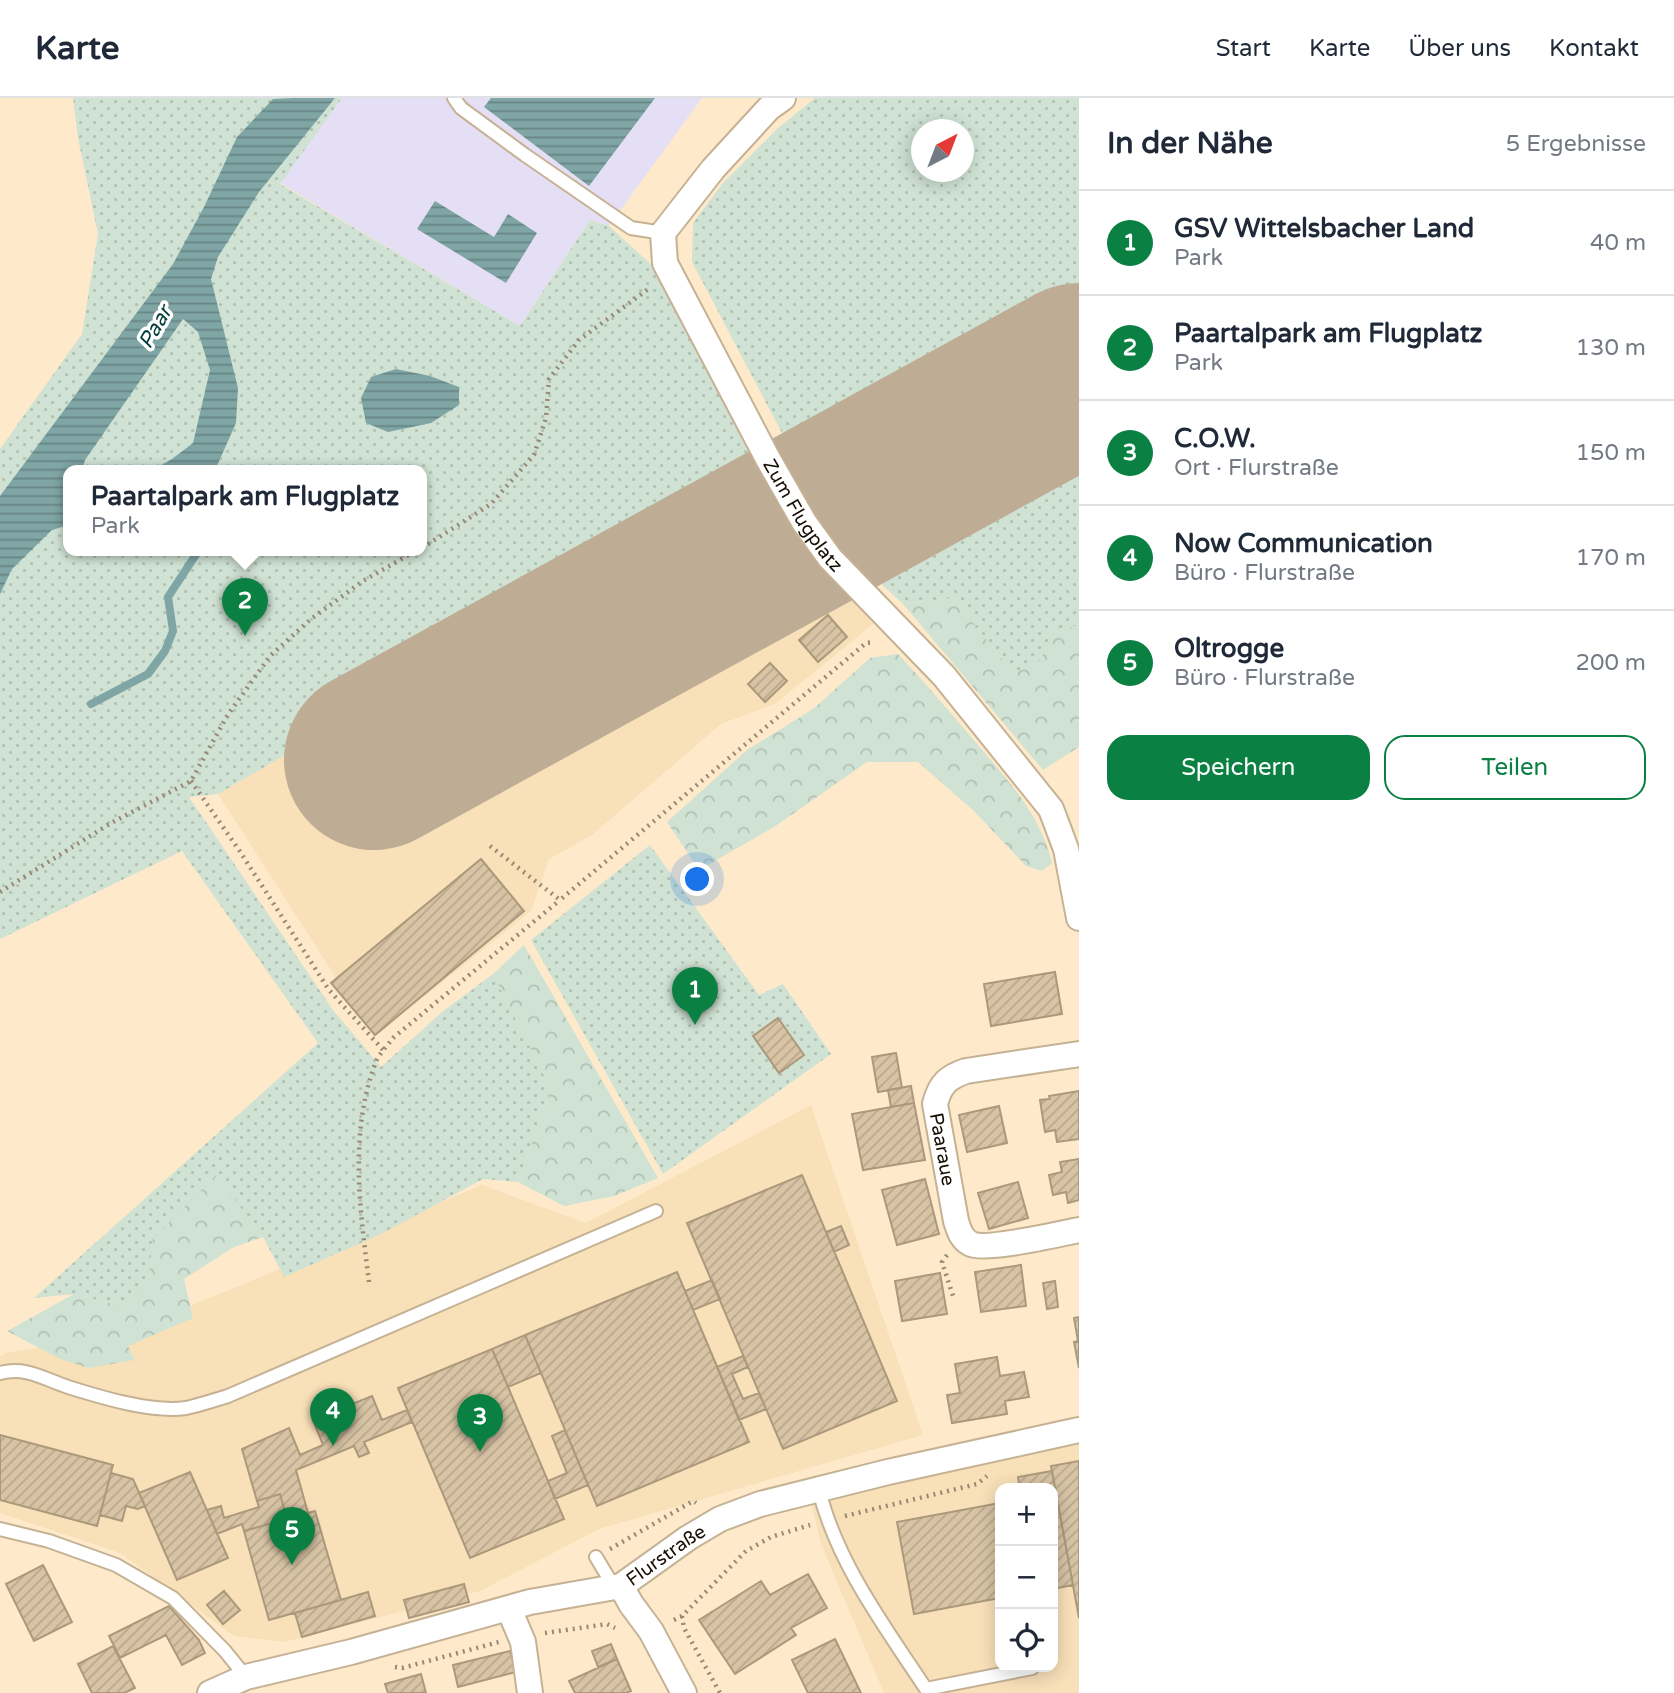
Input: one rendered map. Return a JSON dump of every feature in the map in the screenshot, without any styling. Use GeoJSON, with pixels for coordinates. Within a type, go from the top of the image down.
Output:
{"type":"FeatureCollection","features":[{"type":"Feature","properties":{"kind":"street"},"geometry":{"type":"LineString","coordinates":[[663,233],[713,169],[769,108],[783,98]]}},
{"type":"Feature","properties":{"kind":"street","name":"Zum Flugplatz"},"geometry":{"type":"LineString","coordinates":[[663,233],[665,262],[671,275],[804,522],[830,558],[944,676],[1051,809],[1066,849],[1079,918]]}},
{"type":"Feature","properties":{"kind":"street","name":"Paaraue"},"geometry":{"type":"LineString","coordinates":[[962,1236],[956,1221],[935,1104],[939,1088],[950,1076],[966,1071],[1079,1054]]}},
{"type":"Feature","properties":{"kind":"street"},"geometry":{"type":"LineString","coordinates":[[962,1236],[971,1244],[988,1246],[1079,1230]]}},
{"type":"Feature","properties":{"kind":"street","name":"Flurstraße"},"geometry":{"type":"LineString","coordinates":[[230,1687],[530,1602],[618,1586],[720,1519],[760,1504],[888,1472],[1079,1430]]}},
{"type":"Feature","properties":{"kind":"street"},"geometry":{"type":"LineString","coordinates":[[618,1586],[651,1631],[684,1693]]}},
{"type":"Feature","properties":{"kind":"street"},"geometry":{"type":"LineString","coordinates":[[509,1609],[521,1636],[530,1693]]}},
{"type":"Feature","properties":{"kind":"lane"},"geometry":{"type":"LineString","coordinates":[[454,98],[461,108],[631,228],[663,233]]}},
{"type":"Feature","properties":{"kind":"lane"},"geometry":{"type":"LineString","coordinates":[[0,1373],[14,1369],[38,1374],[66,1386],[112,1399],[156,1407],[184,1408],[228,1395],[656,1211]]}},
{"type":"Feature","properties":{"kind":"lane"},"geometry":{"type":"LineString","coordinates":[[819,1490],[827,1520],[866,1598],[926,1689],[1012,1672]]}},
{"type":"Feature","properties":{"kind":"lane"},"geometry":{"type":"LineString","coordinates":[[0,1529],[50,1541],[116,1565],[173,1598],[225,1651],[230,1687]]}},
{"type":"Feature","properties":{"kind":"lane"},"geometry":{"type":"LineString","coordinates":[[596,1557],[618,1586]]}},
{"type":"Feature","properties":{"kind":"path"},"geometry":{"type":"LineString","coordinates":[[427,545],[491,504],[534,455],[546,418],[549,379],[579,340],[631,300],[671,275]]}},
{"type":"Feature","properties":{"kind":"path"},"geometry":{"type":"LineString","coordinates":[[0,892],[111,823],[191,781],[227,716],[270,656],[311,619],[363,581],[407,556]]}},
{"type":"Feature","properties":{"kind":"path"},"geometry":{"type":"LineString","coordinates":[[369,1282],[358,1190],[362,1113],[375,1063],[393,1038],[866,643],[903,635]]}},
{"type":"Feature","properties":{"kind":"path"},"geometry":{"type":"LineString","coordinates":[[191,781],[329,990],[384,1051]]}},
{"type":"Feature","properties":{"kind":"path"},"geometry":{"type":"LineString","coordinates":[[490,846],[560,900]]}},
{"type":"Feature","properties":{"kind":"path"},"geometry":{"type":"LineString","coordinates":[[953,1296],[942,1262],[962,1236]]}},
{"type":"Feature","properties":{"kind":"path"},"geometry":{"type":"LineString","coordinates":[[352,1652],[402,1668],[521,1636],[607,1624],[634,1637],[682,1616],[746,1551],[771,1537],[827,1520],[977,1484],[1015,1446]]}},
{"type":"Feature","properties":{"kind":"path"},"geometry":{"type":"LineString","coordinates":[[596,1557],[693,1501],[720,1519]]}},
{"type":"Feature","properties":{"kind":"path"},"geometry":{"type":"LineString","coordinates":[[682,1616],[684,1628],[720,1693]]}},
{"type":"Feature","properties":{"kind":"shaded area"},"geometry":{"type":"Polygon","coordinates":[[[342,98],[702,98],[609,226],[590,220],[520,326],[280,183],[342,98]]]}},
{"type":"Feature","properties":{"kind":"shaded area"},"geometry":{"type":"Polygon","coordinates":[[[1079,306],[1079,446],[862,568],[893,608],[775,704],[721,724],[592,835],[549,859],[531,911],[374,1037],[218,794],[762,479],[1079,306]]]}},
{"type":"Feature","properties":{"kind":"shaded area"},"geometry":{"type":"Polygon","coordinates":[[[811,1105],[923,1435],[599,1529],[480,1591],[285,1642],[234,1636],[120,1553],[0,1513],[0,1357],[5,1353],[120,1335],[482,1185],[586,1223],[811,1105]]]}},
{"type":"Feature","properties":{"kind":"shaded area"},"geometry":{"type":"Polygon","coordinates":[[[1079,1441],[1079,1693],[884,1693],[821,1544],[811,1503],[1079,1441]]]}},
{"type":"Feature","properties":{"kind":"green space"},"geometry":{"type":"Polygon","coordinates":[[[73,98],[342,98],[280,184],[520,326],[590,220],[609,226],[656,269],[762,479],[218,794],[189,797],[333,1010],[381,1067],[442,1012],[493,974],[551,1089],[518,1182],[483,1179],[381,1234],[284,1277],[263,1237],[216,1176],[153,1240],[149,1276],[121,1306],[74,1294],[34,1298],[318,1043],[182,851],[0,939],[0,449],[82,334],[98,234],[78,138],[73,98]]]}},
{"type":"Feature","properties":{"kind":"green space"},"geometry":{"type":"Polygon","coordinates":[[[815,98],[1079,98],[1079,305],[792,452],[692,262],[693,223],[723,183],[778,128],[815,98]]]}},
{"type":"Feature","properties":{"kind":"green space"},"geometry":{"type":"Polygon","coordinates":[[[1079,449],[1079,625],[1051,633],[1041,661],[1016,672],[1002,660],[954,598],[903,604],[865,569],[1079,449]]]}},
{"type":"Feature","properties":{"kind":"green space"},"geometry":{"type":"Polygon","coordinates":[[[954,598],[1002,660],[1016,672],[1041,660],[1051,633],[1079,625],[1079,747],[1043,770],[903,604],[954,598]]]}},
{"type":"Feature","properties":{"kind":"green space"},"geometry":{"type":"Polygon","coordinates":[[[898,654],[1020,796],[1039,828],[1052,863],[1042,871],[1026,866],[974,811],[918,762],[867,762],[774,827],[699,870],[667,822],[747,750],[813,709],[870,658],[898,654]]]}},
{"type":"Feature","properties":{"kind":"green space"},"geometry":{"type":"Polygon","coordinates":[[[650,845],[759,995],[783,984],[831,1054],[663,1174],[531,940],[650,845]]]}},
{"type":"Feature","properties":{"kind":"green space"},"geometry":{"type":"Polygon","coordinates":[[[524,945],[658,1178],[614,1196],[564,1206],[518,1182],[551,1089],[493,974],[524,945]]]}},
{"type":"Feature","properties":{"kind":"green space"},"geometry":{"type":"Polygon","coordinates":[[[216,1175],[263,1237],[234,1247],[184,1279],[193,1318],[128,1346],[134,1360],[88,1368],[58,1358],[7,1331],[74,1294],[121,1306],[149,1276],[152,1240],[216,1175]]]}},
{"type":"Feature","properties":{"kind":"water","name":"Paar"},"geometry":{"type":"Polygon","coordinates":[[[335,98],[259,192],[218,257],[211,279],[238,388],[236,423],[217,465],[161,465],[193,443],[210,370],[198,332],[183,319],[84,465],[63,465],[63,527],[52,530],[12,569],[0,594],[0,496],[173,264],[237,137],[273,99],[335,98]]]}},
{"type":"Feature","properties":{"kind":"water"},"geometry":{"type":"Polygon","coordinates":[[[491,98],[655,98],[589,186],[484,107],[491,98]]]}},
{"type":"Feature","properties":{"kind":"water"},"geometry":{"type":"Polygon","coordinates":[[[435,201],[494,237],[508,214],[537,233],[506,283],[417,229],[435,201]]]}},
{"type":"Feature","properties":{"kind":"water"},"geometry":{"type":"Polygon","coordinates":[[[396,369],[430,376],[459,387],[459,405],[431,423],[388,432],[366,423],[361,398],[371,377],[396,369]]]}},
{"type":"Feature","properties":{"kind":"building"},"geometry":{"type":"Polygon","coordinates":[[[828,615],[847,637],[818,662],[799,640],[828,615]]]}},
{"type":"Feature","properties":{"kind":"building"},"geometry":{"type":"Polygon","coordinates":[[[770,663],[787,681],[765,702],[748,684],[770,663]]]}},
{"type":"Feature","properties":{"kind":"building"},"geometry":{"type":"Polygon","coordinates":[[[481,859],[524,911],[375,1035],[331,983],[481,859]]]}},
{"type":"Feature","properties":{"kind":"building"},"geometry":{"type":"Polygon","coordinates":[[[1055,972],[1062,1014],[991,1026],[984,984],[1055,972]]]}},
{"type":"Feature","properties":{"kind":"building"},"geometry":{"type":"Polygon","coordinates":[[[778,1018],[804,1055],[779,1073],[753,1036],[778,1018]]]}},
{"type":"Feature","properties":{"kind":"building"},"geometry":{"type":"Polygon","coordinates":[[[896,1053],[902,1088],[878,1092],[872,1057],[896,1053]]]}},
{"type":"Feature","properties":{"kind":"building"},"geometry":{"type":"Polygon","coordinates":[[[911,1086],[914,1103],[891,1107],[888,1090],[911,1086]]]}},
{"type":"Feature","properties":{"kind":"building"},"geometry":{"type":"Polygon","coordinates":[[[1079,1091],[1079,1139],[1057,1142],[1055,1130],[1045,1132],[1040,1100],[1079,1091]]]}},
{"type":"Feature","properties":{"kind":"building"},"geometry":{"type":"Polygon","coordinates":[[[914,1103],[925,1160],[863,1170],[852,1114],[914,1103]]]}},
{"type":"Feature","properties":{"kind":"building"},"geometry":{"type":"Polygon","coordinates":[[[999,1106],[1007,1143],[967,1152],[959,1115],[999,1106]]]}},
{"type":"Feature","properties":{"kind":"building"},"geometry":{"type":"Polygon","coordinates":[[[1079,1159],[1079,1200],[1068,1203],[1066,1192],[1053,1195],[1049,1175],[1062,1172],[1060,1162],[1079,1159]]]}},
{"type":"Feature","properties":{"kind":"building"},"geometry":{"type":"Polygon","coordinates":[[[802,1175],[897,1401],[783,1449],[687,1223],[802,1175]]]}},
{"type":"Feature","properties":{"kind":"building"},"geometry":{"type":"Polygon","coordinates":[[[925,1179],[939,1234],[897,1245],[882,1190],[925,1179]]]}},
{"type":"Feature","properties":{"kind":"building"},"geometry":{"type":"Polygon","coordinates":[[[1018,1182],[1028,1218],[989,1229],[978,1193],[1018,1182]]]}},
{"type":"Feature","properties":{"kind":"building"},"geometry":{"type":"Polygon","coordinates":[[[841,1226],[849,1245],[834,1252],[826,1232],[841,1226]]]}},
{"type":"Feature","properties":{"kind":"building"},"geometry":{"type":"Polygon","coordinates":[[[1021,1265],[1026,1306],[981,1312],[975,1272],[1021,1265]]]}},
{"type":"Feature","properties":{"kind":"building"},"geometry":{"type":"Polygon","coordinates":[[[677,1272],[749,1442],[597,1506],[525,1335],[677,1272]]]}},
{"type":"Feature","properties":{"kind":"building"},"geometry":{"type":"Polygon","coordinates":[[[940,1273],[947,1314],[902,1321],[895,1281],[940,1273]]]}},
{"type":"Feature","properties":{"kind":"building"},"geometry":{"type":"Polygon","coordinates":[[[712,1280],[720,1299],[693,1310],[685,1291],[712,1280]]]}},
{"type":"Feature","properties":{"kind":"building"},"geometry":{"type":"Polygon","coordinates":[[[1055,1281],[1058,1307],[1047,1309],[1043,1283],[1055,1281]]]}},
{"type":"Feature","properties":{"kind":"building"},"geometry":{"type":"Polygon","coordinates":[[[1079,1317],[1079,1368],[1074,1342],[1078,1341],[1074,1318],[1079,1317]]]}},
{"type":"Feature","properties":{"kind":"building"},"geometry":{"type":"Polygon","coordinates":[[[525,1335],[541,1373],[508,1387],[492,1349],[525,1335]]]}},
{"type":"Feature","properties":{"kind":"building"},"geometry":{"type":"Polygon","coordinates":[[[492,1349],[564,1519],[470,1558],[398,1388],[492,1349]]]}},
{"type":"Feature","properties":{"kind":"building"},"geometry":{"type":"Polygon","coordinates":[[[743,1356],[748,1367],[732,1374],[743,1399],[759,1393],[766,1409],[739,1420],[717,1367],[743,1356]]]}},
{"type":"Feature","properties":{"kind":"building"},"geometry":{"type":"Polygon","coordinates":[[[997,1357],[1000,1376],[1024,1372],[1029,1397],[1005,1401],[1007,1414],[952,1423],[947,1395],[960,1393],[955,1364],[997,1357]]]}},
{"type":"Feature","properties":{"kind":"building"},"geometry":{"type":"Polygon","coordinates":[[[372,1396],[382,1420],[407,1410],[412,1422],[364,1442],[369,1453],[359,1457],[354,1446],[296,1470],[308,1513],[287,1519],[280,1494],[257,1501],[242,1449],[289,1428],[300,1455],[323,1445],[313,1420],[372,1396]]]}},
{"type":"Feature","properties":{"kind":"building"},"geometry":{"type":"Polygon","coordinates":[[[565,1430],[588,1485],[555,1499],[548,1481],[567,1473],[552,1436],[565,1430]]]}},
{"type":"Feature","properties":{"kind":"building"},"geometry":{"type":"Polygon","coordinates":[[[0,1435],[113,1465],[97,1526],[0,1500],[0,1435]]]}},
{"type":"Feature","properties":{"kind":"building"},"geometry":{"type":"Polygon","coordinates":[[[1079,1461],[1079,1618],[1058,1504],[1058,1483],[1054,1483],[1051,1466],[1079,1461]]]}},
{"type":"Feature","properties":{"kind":"building"},"geometry":{"type":"Polygon","coordinates":[[[1052,1471],[1054,1483],[1019,1483],[1018,1477],[1052,1471]]]}},
{"type":"Feature","properties":{"kind":"building"},"geometry":{"type":"Polygon","coordinates":[[[190,1472],[228,1558],[177,1580],[139,1493],[190,1472]]]}},
{"type":"Feature","properties":{"kind":"building"},"geometry":{"type":"Polygon","coordinates":[[[111,1473],[133,1479],[145,1506],[138,1509],[126,1506],[122,1521],[100,1515],[111,1473]]]}},
{"type":"Feature","properties":{"kind":"building"},"geometry":{"type":"Polygon","coordinates":[[[280,1494],[287,1519],[244,1531],[242,1524],[217,1534],[207,1510],[221,1506],[224,1518],[259,1507],[257,1501],[280,1494]]]}},
{"type":"Feature","properties":{"kind":"building"},"geometry":{"type":"Polygon","coordinates":[[[995,1504],[995,1599],[914,1614],[897,1522],[995,1504]]]}},
{"type":"Feature","properties":{"kind":"building"},"geometry":{"type":"Polygon","coordinates":[[[1058,1504],[1073,1585],[1058,1588],[1058,1504]]]}},
{"type":"Feature","properties":{"kind":"building"},"geometry":{"type":"Polygon","coordinates":[[[315,1511],[341,1600],[269,1620],[244,1531],[315,1511]]]}},
{"type":"Feature","properties":{"kind":"building"},"geometry":{"type":"Polygon","coordinates":[[[43,1565],[72,1622],[34,1641],[6,1584],[43,1565]]]}},
{"type":"Feature","properties":{"kind":"building"},"geometry":{"type":"Polygon","coordinates":[[[808,1574],[827,1608],[791,1628],[796,1635],[735,1674],[699,1620],[761,1581],[770,1595],[808,1574]]]}},
{"type":"Feature","properties":{"kind":"building"},"geometry":{"type":"Polygon","coordinates":[[[464,1584],[469,1602],[409,1618],[404,1600],[464,1584]]]}},
{"type":"Feature","properties":{"kind":"building"},"geometry":{"type":"Polygon","coordinates":[[[224,1591],[240,1610],[223,1624],[207,1605],[224,1591]]]}},
{"type":"Feature","properties":{"kind":"building"},"geometry":{"type":"Polygon","coordinates":[[[368,1592],[375,1616],[302,1637],[295,1613],[368,1592]]]}},
{"type":"Feature","properties":{"kind":"building"},"geometry":{"type":"Polygon","coordinates":[[[169,1606],[199,1640],[205,1653],[182,1665],[166,1635],[120,1658],[109,1636],[169,1606]]]}},
{"type":"Feature","properties":{"kind":"building"},"geometry":{"type":"Polygon","coordinates":[[[835,1639],[861,1693],[808,1693],[792,1660],[835,1639]]]}},
{"type":"Feature","properties":{"kind":"building"},"geometry":{"type":"Polygon","coordinates":[[[611,1644],[617,1659],[598,1667],[592,1651],[611,1644]]]}},
{"type":"Feature","properties":{"kind":"building"},"geometry":{"type":"Polygon","coordinates":[[[113,1646],[135,1688],[124,1693],[92,1693],[78,1664],[113,1646]]]}},
{"type":"Feature","properties":{"kind":"building"},"geometry":{"type":"Polygon","coordinates":[[[510,1651],[516,1672],[458,1687],[453,1665],[510,1651]]]}},
{"type":"Feature","properties":{"kind":"building"},"geometry":{"type":"Polygon","coordinates":[[[617,1659],[631,1691],[575,1693],[569,1681],[617,1659]]]}},
{"type":"Feature","properties":{"kind":"building"},"geometry":{"type":"Polygon","coordinates":[[[421,1674],[426,1693],[388,1693],[385,1684],[421,1674]]]}},
{"type":"Feature","properties":{"kind":"waterway"},"geometry":{"type":"LineString","coordinates":[[91,704],[148,674],[165,651],[173,631],[168,597],[195,556]]}},
{"type":"Feature","properties":{"kind":"runway"},"geometry":{"type":"LineString","coordinates":[[374,760],[1079,373]]}},
{"type":"Feature","properties":{"kind":"place","name":"Paartalpark am Flugplatz"},"geometry":{"type":"Point","coordinates":[245,636]}},
{"type":"Feature","properties":{"kind":"place","name":"GSV Wittelsbacher Land"},"geometry":{"type":"Point","coordinates":[695,1025]}},
{"type":"Feature","properties":{"kind":"place","name":"Now Communication"},"geometry":{"type":"Point","coordinates":[333,1446]}},
{"type":"Feature","properties":{"kind":"place","name":"C.O.W."},"geometry":{"type":"Point","coordinates":[480,1452]}},
{"type":"Feature","properties":{"kind":"place","name":"Oltrogge"},"geometry":{"type":"Point","coordinates":[292,1565]}}]}
